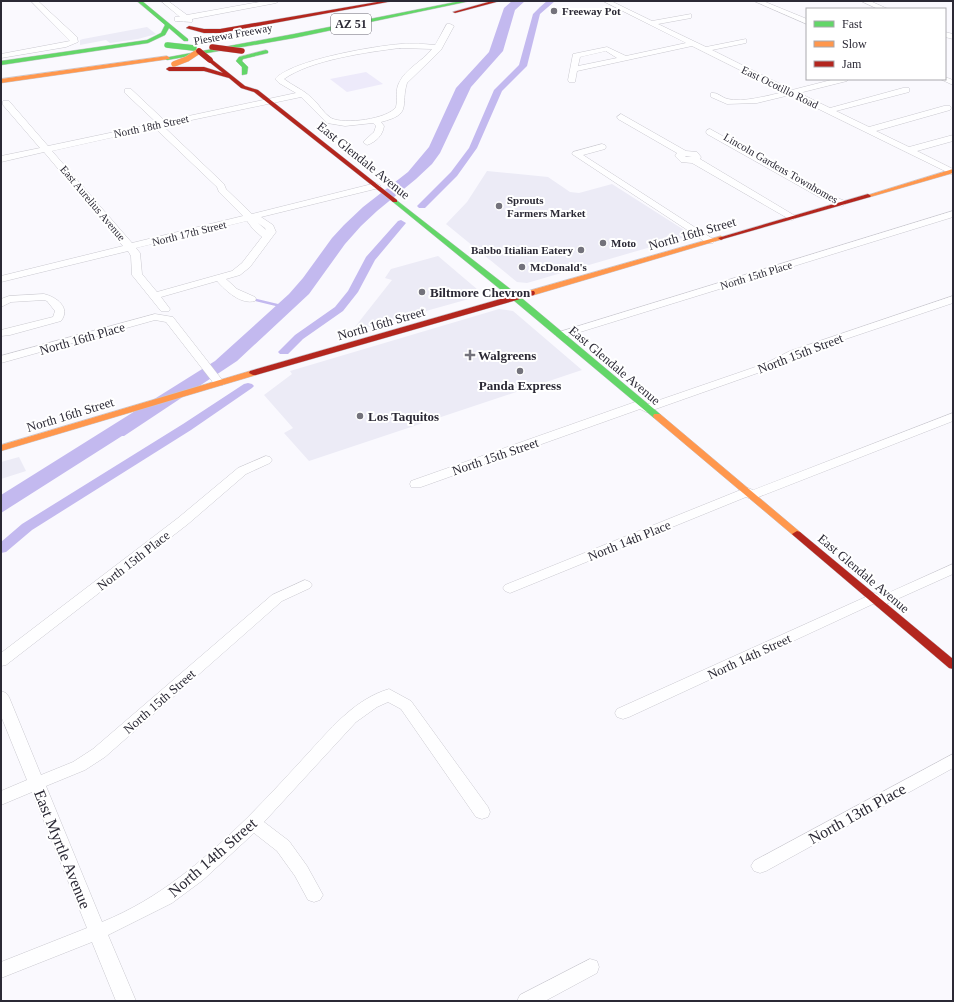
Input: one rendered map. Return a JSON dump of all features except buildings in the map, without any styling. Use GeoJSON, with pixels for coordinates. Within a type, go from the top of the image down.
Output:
{"type":"FeatureCollection","features":[{"type":"Feature","properties":{"kind":"main road","name":"East Glendale Avenue"},"geometry":{"type":"LineString","coordinates":[[139,1],[186,40],[204,47],[227,60],[257,84],[256,91]]}},
{"type":"Feature","properties":{"kind":"main road","name":"East Glendale Avenue"},"geometry":{"type":"LineString","coordinates":[[155,1],[182,18],[193,27],[210,60],[230,77],[243,87],[256,91],[269,100],[515,297],[953,665]]}},
{"type":"Feature","properties":{"kind":"main road"},"geometry":{"type":"LineString","coordinates":[[362,5],[377,1]]}},
{"type":"Feature","properties":{"kind":"main road"},"geometry":{"type":"LineString","coordinates":[[193,27],[209,31],[252,26],[362,5],[392,1]]}},
{"type":"Feature","properties":{"kind":"main road","name":"Piestewa Freeway"},"geometry":{"type":"LineString","coordinates":[[1,72],[175,48],[429,1]]}},
{"type":"Feature","properties":{"kind":"main road","name":"Piestewa Freeway"},"geometry":{"type":"LineString","coordinates":[[1,81],[123,65],[227,48],[468,1]]}},
{"type":"Feature","properties":{"kind":"main road"},"geometry":{"type":"LineString","coordinates":[[411,22],[498,1]]}},
{"type":"Feature","properties":{"kind":"main road"},"geometry":{"type":"LineString","coordinates":[[130,45],[160,36],[165,32],[168,25]]}},
{"type":"Feature","properties":{"kind":"main road"},"geometry":{"type":"LineString","coordinates":[[230,77],[212,70],[199,68],[158,69],[187,59],[204,47],[226,36],[252,26]]}},
{"type":"Feature","properties":{"kind":"main road"},"geometry":{"type":"LineString","coordinates":[[1,63],[130,45],[167,45],[242,51],[273,50],[241,58],[239,61],[245,67],[244,74]]}},
{"type":"Feature","properties":{"kind":"main road","name":"North 16th Street"},"geometry":{"type":"LineString","coordinates":[[1,448],[515,297],[952,171]]}},
{"type":"Feature","properties":{"kind":"street"},"geometry":{"type":"LineString","coordinates":[[1,56],[66,45],[74,42],[74,40],[34,1]]}},
{"type":"Feature","properties":{"kind":"street"},"geometry":{"type":"LineString","coordinates":[[164,1],[182,18],[258,2],[276,1]]}},
{"type":"Feature","properties":{"kind":"street","name":"East Ocotillo Road"},"geometry":{"type":"LineString","coordinates":[[606,1],[952,171]]}},
{"type":"Feature","properties":{"kind":"street"},"geometry":{"type":"LineString","coordinates":[[757,1],[806,22]]}},
{"type":"Feature","properties":{"kind":"street"},"geometry":{"type":"LineString","coordinates":[[864,1],[882,8]]}},
{"type":"Feature","properties":{"kind":"street"},"geometry":{"type":"LineString","coordinates":[[651,23],[688,16]]}},
{"type":"Feature","properties":{"kind":"street"},"geometry":{"type":"LineString","coordinates":[[438,48],[401,46],[368,52],[304,67],[286,74],[279,79],[281,82],[293,87],[309,99],[326,118],[331,121],[346,123],[374,120],[395,114],[401,104],[401,89],[404,79],[430,57],[438,48],[450,26]]}},
{"type":"Feature","properties":{"kind":"street"},"geometry":{"type":"LineString","coordinates":[[704,50],[743,41]]}},
{"type":"Feature","properties":{"kind":"street"},"geometry":{"type":"LineString","coordinates":[[574,69],[692,44]]}},
{"type":"Feature","properties":{"kind":"street"},"geometry":{"type":"LineString","coordinates":[[572,80],[576,56],[607,49],[624,58]]}},
{"type":"Feature","properties":{"kind":"street"},"geometry":{"type":"LineString","coordinates":[[714,95],[727,102],[757,101],[840,80]]}},
{"type":"Feature","properties":{"kind":"street"},"geometry":{"type":"LineString","coordinates":[[828,110],[906,90]]}},
{"type":"Feature","properties":{"kind":"street"},"geometry":{"type":"LineString","coordinates":[[128,91],[221,186],[222,190],[250,217],[256,227],[267,236],[242,269],[220,278],[154,296]]}},
{"type":"Feature","properties":{"kind":"street","name":"North 18th Street"},"geometry":{"type":"LineString","coordinates":[[1,159],[302,94]]}},
{"type":"Feature","properties":{"kind":"street","name":"East Aurelius Avenue"},"geometry":{"type":"LineString","coordinates":[[6,102],[135,253],[137,260],[134,270],[137,276],[154,296],[169,320],[224,382]]}},
{"type":"Feature","properties":{"kind":"street"},"geometry":{"type":"LineString","coordinates":[[868,130],[947,108]]}},
{"type":"Feature","properties":{"kind":"street"},"geometry":{"type":"LineString","coordinates":[[621,117],[683,153],[695,155],[697,158],[694,160],[792,217]]}},
{"type":"Feature","properties":{"kind":"street"},"geometry":{"type":"LineString","coordinates":[[367,142],[380,130],[380,126],[374,120]]}},
{"type":"Feature","properties":{"kind":"street","name":"Lincoln Gardens Townhomes"},"geometry":{"type":"LineString","coordinates":[[713,132],[822,194],[842,203]]}},
{"type":"Feature","properties":{"kind":"street"},"geometry":{"type":"LineString","coordinates":[[908,150],[953,138]]}},
{"type":"Feature","properties":{"kind":"street"},"geometry":{"type":"LineString","coordinates":[[602,146],[576,154],[710,241]]}},
{"type":"Feature","properties":{"kind":"street","name":"North 17th Street"},"geometry":{"type":"LineString","coordinates":[[1,279],[250,217],[379,188]]}},
{"type":"Feature","properties":{"kind":"street","name":"North 15th Place"},"geometry":{"type":"LineString","coordinates":[[560,335],[953,214]]}},
{"type":"Feature","properties":{"kind":"street"},"geometry":{"type":"LineString","coordinates":[[220,278],[233,292],[251,299]]}},
{"type":"Feature","properties":{"kind":"street"},"geometry":{"type":"LineString","coordinates":[[1,286],[5,302],[44,297],[50,299],[60,312],[57,319],[6,333],[1,333]]}},
{"type":"Feature","properties":{"kind":"street","name":"North 15th Street"},"geometry":{"type":"LineString","coordinates":[[416,484],[644,406],[768,366],[794,353],[953,299]]}},
{"type":"Feature","properties":{"kind":"street","name":"North 16th Place"},"geometry":{"type":"LineString","coordinates":[[1,360],[155,317],[164,313]]}},
{"type":"Feature","properties":{"kind":"street","name":"North 14th Place"},"geometry":{"type":"LineString","coordinates":[[510,588],[953,416]]}},
{"type":"Feature","properties":{"kind":"street","name":"North 15th Place"},"geometry":{"type":"LineString","coordinates":[[1,662],[183,521],[242,471],[266,460]]}},
{"type":"Feature","properties":{"kind":"street","name":"North 14th Street"},"geometry":{"type":"LineString","coordinates":[[622,713],[877,600],[953,569]]}},
{"type":"Feature","properties":{"kind":"street","name":"North 15th Street"},"geometry":{"type":"LineString","coordinates":[[1,798],[79,766],[99,753],[276,598],[305,585]]}},
{"type":"Feature","properties":{"kind":"street","name":"North 14th Street"},"geometry":{"type":"LineString","coordinates":[[1,970],[97,932],[166,898],[197,875],[253,823],[350,718],[372,703],[389,695],[406,705],[482,812]]}},
{"type":"Feature","properties":{"kind":"street","name":"East Myrtle Avenue"},"geometry":{"type":"LineString","coordinates":[[1,697],[126,1001]]}},
{"type":"Feature","properties":{"kind":"street","name":"North 13th Place"},"geometry":{"type":"LineString","coordinates":[[760,866],[953,760]]}},
{"type":"Feature","properties":{"kind":"street"},"geometry":{"type":"LineString","coordinates":[[253,823],[283,846],[301,871],[314,895]]}},
{"type":"Feature","properties":{"kind":"street"},"geometry":{"type":"LineString","coordinates":[[528,1001],[590,967]]}},
{"type":"Feature","properties":{"kind":"shaded area"},"geometry":{"type":"Polygon","coordinates":[[[512,1],[525,1],[515,10],[503,51],[471,87],[440,153],[432,164],[416,179],[361,226],[345,244],[309,294],[237,361],[124,436],[1,513],[1,495],[215,361],[289,294],[303,278],[332,238],[344,225],[363,207],[408,172],[429,147],[456,88],[489,52],[504,8],[512,1]]]}},
{"type":"Feature","properties":{"kind":"shaded area"},"geometry":{"type":"Polygon","coordinates":[[[147,27],[156,34],[138,39],[110,43],[106,40],[80,45],[80,40],[83,39],[147,27]]]}},
{"type":"Feature","properties":{"kind":"shaded area"},"geometry":{"type":"Polygon","coordinates":[[[366,72],[383,84],[347,92],[330,79],[366,72]]]}},
{"type":"Feature","properties":{"kind":"shaded area"},"geometry":{"type":"Polygon","coordinates":[[[487,171],[548,177],[570,192],[579,193],[612,184],[692,235],[527,283],[517,282],[446,224],[467,202],[487,171]]]}},
{"type":"Feature","properties":{"kind":"shaded area"},"geometry":{"type":"Polygon","coordinates":[[[438,256],[478,290],[476,297],[351,332],[392,280],[385,278],[391,269],[438,256]]]}},
{"type":"Feature","properties":{"kind":"shaded area"},"geometry":{"type":"Polygon","coordinates":[[[499,309],[513,311],[582,370],[309,461],[284,433],[293,428],[264,395],[292,374],[290,371],[499,309]]]}},
{"type":"Feature","properties":{"kind":"shaded area"},"geometry":{"type":"Polygon","coordinates":[[[19,457],[26,471],[1,479],[1,462],[19,457]]]}},
{"type":"Feature","properties":{"kind":"waterway"},"geometry":{"type":"LineString","coordinates":[[422,206],[454,174],[473,148],[498,90],[523,66],[537,14],[542,8],[552,1]]}},
{"type":"Feature","properties":{"kind":"waterway"},"geometry":{"type":"LineString","coordinates":[[284,352],[299,337],[339,309],[353,292],[370,259],[401,223]]}},
{"type":"Feature","properties":{"kind":"waterway"},"geometry":{"type":"LineString","coordinates":[[252,299],[281,306]]}},
{"type":"Feature","properties":{"kind":"waterway"},"geometry":{"type":"LineString","coordinates":[[1,549],[27,527],[187,427],[248,386]]}},
{"type":"Feature","properties":{"kind":"traffic: fast"},"geometry":{"type":"LineString","coordinates":[[139,1],[186,40]]}},
{"type":"Feature","properties":{"kind":"traffic: fast"},"geometry":{"type":"LineString","coordinates":[[167,58],[294,36],[468,1]]}},
{"type":"Feature","properties":{"kind":"traffic: fast"},"geometry":{"type":"LineString","coordinates":[[1,63],[148,41],[163,34],[168,25]]}},
{"type":"Feature","properties":{"kind":"traffic: fast"},"geometry":{"type":"LineString","coordinates":[[167,45],[194,48]]}},
{"type":"Feature","properties":{"kind":"traffic: fast"},"geometry":{"type":"LineString","coordinates":[[244,74],[245,67],[239,61],[241,58],[266,52]]}},
{"type":"Feature","properties":{"kind":"traffic: fast"},"geometry":{"type":"LineString","coordinates":[[395,201],[515,297],[657,416]]}},
{"type":"Feature","properties":{"kind":"traffic: slow"},"geometry":{"type":"LineString","coordinates":[[174,64],[187,59],[199,51]]}},
{"type":"Feature","properties":{"kind":"traffic: slow"},"geometry":{"type":"LineString","coordinates":[[1,81],[167,58]]}},
{"type":"Feature","properties":{"kind":"traffic: slow"},"geometry":{"type":"LineString","coordinates":[[868,196],[953,171]]}},
{"type":"Feature","properties":{"kind":"traffic: slow"},"geometry":{"type":"LineString","coordinates":[[531,293],[721,238]]}},
{"type":"Feature","properties":{"kind":"traffic: slow"},"geometry":{"type":"LineString","coordinates":[[1,448],[253,373]]}},
{"type":"Feature","properties":{"kind":"traffic: slow"},"geometry":{"type":"LineString","coordinates":[[657,416],[797,534]]}},
{"type":"Feature","properties":{"kind":"traffic: jam"},"geometry":{"type":"LineString","coordinates":[[189,28],[204,31],[220,31],[391,1]]}},
{"type":"Feature","properties":{"kind":"traffic: jam"},"geometry":{"type":"LineString","coordinates":[[455,12],[498,1]]}},
{"type":"Feature","properties":{"kind":"traffic: jam"},"geometry":{"type":"LineString","coordinates":[[212,47],[242,51]]}},
{"type":"Feature","properties":{"kind":"traffic: jam"},"geometry":{"type":"LineString","coordinates":[[199,51],[210,60]]}},
{"type":"Feature","properties":{"kind":"traffic: jam"},"geometry":{"type":"LineString","coordinates":[[210,60],[243,87],[256,91],[395,201]]}},
{"type":"Feature","properties":{"kind":"traffic: jam"},"geometry":{"type":"LineString","coordinates":[[169,69],[204,69],[230,77]]}},
{"type":"Feature","properties":{"kind":"traffic: jam"},"geometry":{"type":"LineString","coordinates":[[721,238],[868,196]]}},
{"type":"Feature","properties":{"kind":"traffic: jam"},"geometry":{"type":"LineString","coordinates":[[253,373],[531,293]]}},
{"type":"Feature","properties":{"kind":"traffic: jam"},"geometry":{"type":"LineString","coordinates":[[797,534],[953,665]]}},
{"type":"Feature","properties":{"kind":"place","name":"Freeway Pot"},"geometry":{"type":"Point","coordinates":[554,11]}},
{"type":"Feature","properties":{"kind":"place","name":"Sprouts Farmers Market"},"geometry":{"type":"Point","coordinates":[499,206]}},
{"type":"Feature","properties":{"kind":"place","name":"Moto"},"geometry":{"type":"Point","coordinates":[603,243]}},
{"type":"Feature","properties":{"kind":"place","name":"Babbo Itialian Eatery"},"geometry":{"type":"Point","coordinates":[581,250]}},
{"type":"Feature","properties":{"kind":"place","name":"McDonald's"},"geometry":{"type":"Point","coordinates":[522,267]}},
{"type":"Feature","properties":{"kind":"place","name":"Biltmore Chevron"},"geometry":{"type":"Point","coordinates":[422,292]}},
{"type":"Feature","properties":{"kind":"place","name":"Walgreens"},"geometry":{"type":"Point","coordinates":[470,355]}},
{"type":"Feature","properties":{"kind":"place","name":"Panda Express"},"geometry":{"type":"Point","coordinates":[520,371]}},
{"type":"Feature","properties":{"kind":"place","name":"Los Taquitos"},"geometry":{"type":"Point","coordinates":[360,416]}}]}
